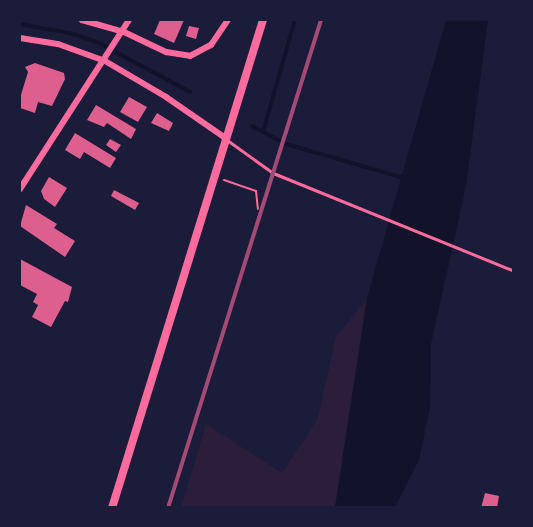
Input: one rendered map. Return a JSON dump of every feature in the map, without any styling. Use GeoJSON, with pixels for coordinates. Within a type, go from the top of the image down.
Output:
{"type":"FeatureCollection","features":[{"type":"Feature","properties":{"kind":"main road"},"geometry":{"type":"LineString","coordinates":[[112,507],[263,20]]}},
{"type":"Feature","properties":{"kind":"street"},"geometry":{"type":"LineString","coordinates":[[82,20],[124,32],[166,52],[190,56],[211,45],[228,20]]}},
{"type":"Feature","properties":{"kind":"street"},"geometry":{"type":"LineString","coordinates":[[20,189],[124,32],[129,20]]}},
{"type":"Feature","properties":{"kind":"street"},"geometry":{"type":"LineString","coordinates":[[20,38],[58,44],[107,58],[225,137]]}},
{"type":"Feature","properties":{"kind":"lane"},"geometry":{"type":"LineString","coordinates":[[225,137],[255,163],[311,189],[513,271]]}},
{"type":"Feature","properties":{"kind":"path"},"geometry":{"type":"LineString","coordinates":[[513,156],[513,184]]}},
{"type":"Feature","properties":{"kind":"path"},"geometry":{"type":"LineString","coordinates":[[213,176],[256,191],[258,209]]}},
{"type":"Feature","properties":{"kind":"shaded area"},"geometry":{"type":"Polygon","coordinates":[[[446,20],[488,20],[466,186],[431,344],[430,407],[419,460],[395,507],[335,508],[367,298],[446,20]]]}},
{"type":"Feature","properties":{"kind":"shaded area"},"geometry":{"type":"Polygon","coordinates":[[[367,298],[335,507],[181,508],[206,424],[282,473],[317,421],[336,337],[367,298]]]}},
{"type":"Feature","properties":{"kind":"building"},"geometry":{"type":"Polygon","coordinates":[[[160,20],[184,20],[174,43],[154,34],[160,20]]]}},
{"type":"Feature","properties":{"kind":"building"},"geometry":{"type":"Polygon","coordinates":[[[189,26],[199,28],[196,39],[186,36],[189,26]]]}},
{"type":"Feature","properties":{"kind":"building"},"geometry":{"type":"Polygon","coordinates":[[[35,63],[64,73],[65,79],[52,106],[38,102],[35,113],[20,108],[20,98],[28,72],[25,67],[35,63]]]}},
{"type":"Feature","properties":{"kind":"building"},"geometry":{"type":"Polygon","coordinates":[[[129,97],[147,107],[138,122],[120,112],[129,97]]]}},
{"type":"Feature","properties":{"kind":"building"},"geometry":{"type":"Polygon","coordinates":[[[96,105],[136,129],[131,139],[107,123],[104,127],[87,120],[96,105]]]}},
{"type":"Feature","properties":{"kind":"building"},"geometry":{"type":"Polygon","coordinates":[[[157,113],[173,123],[169,131],[151,123],[157,113]]]}},
{"type":"Feature","properties":{"kind":"building"},"geometry":{"type":"Polygon","coordinates":[[[75,133],[116,158],[110,168],[84,152],[80,159],[65,150],[75,133]]]}},
{"type":"Feature","properties":{"kind":"building"},"geometry":{"type":"Polygon","coordinates":[[[110,139],[121,145],[116,152],[106,145],[110,139]]]}},
{"type":"Feature","properties":{"kind":"building"},"geometry":{"type":"Polygon","coordinates":[[[49,177],[67,188],[55,207],[44,199],[41,191],[49,177]]]}},
{"type":"Feature","properties":{"kind":"building"},"geometry":{"type":"Polygon","coordinates":[[[114,190],[139,203],[135,210],[111,196],[114,190]]]}},
{"type":"Feature","properties":{"kind":"building"},"geometry":{"type":"Polygon","coordinates":[[[26,205],[57,224],[54,228],[75,241],[65,257],[20,226],[26,205]]]}},
{"type":"Feature","properties":{"kind":"building"},"geometry":{"type":"Polygon","coordinates":[[[20,259],[72,287],[68,302],[65,301],[51,327],[32,317],[38,305],[33,302],[37,294],[20,285],[20,259]]]}},
{"type":"Feature","properties":{"kind":"building"},"geometry":{"type":"Polygon","coordinates":[[[485,493],[499,496],[497,508],[481,508],[485,493]]]}},
{"type":"Feature","properties":{"kind":"waterway"},"geometry":{"type":"LineString","coordinates":[[263,132],[295,20]]}},
{"type":"Feature","properties":{"kind":"waterway"},"geometry":{"type":"LineString","coordinates":[[20,24],[74,34],[101,44],[190,92]]}},
{"type":"Feature","properties":{"kind":"waterway"},"geometry":{"type":"LineString","coordinates":[[252,126],[286,144],[404,178]]}},
{"type":"Feature","properties":{"kind":"railway"},"geometry":{"type":"LineString","coordinates":[[168,508],[321,20]]}}]}
